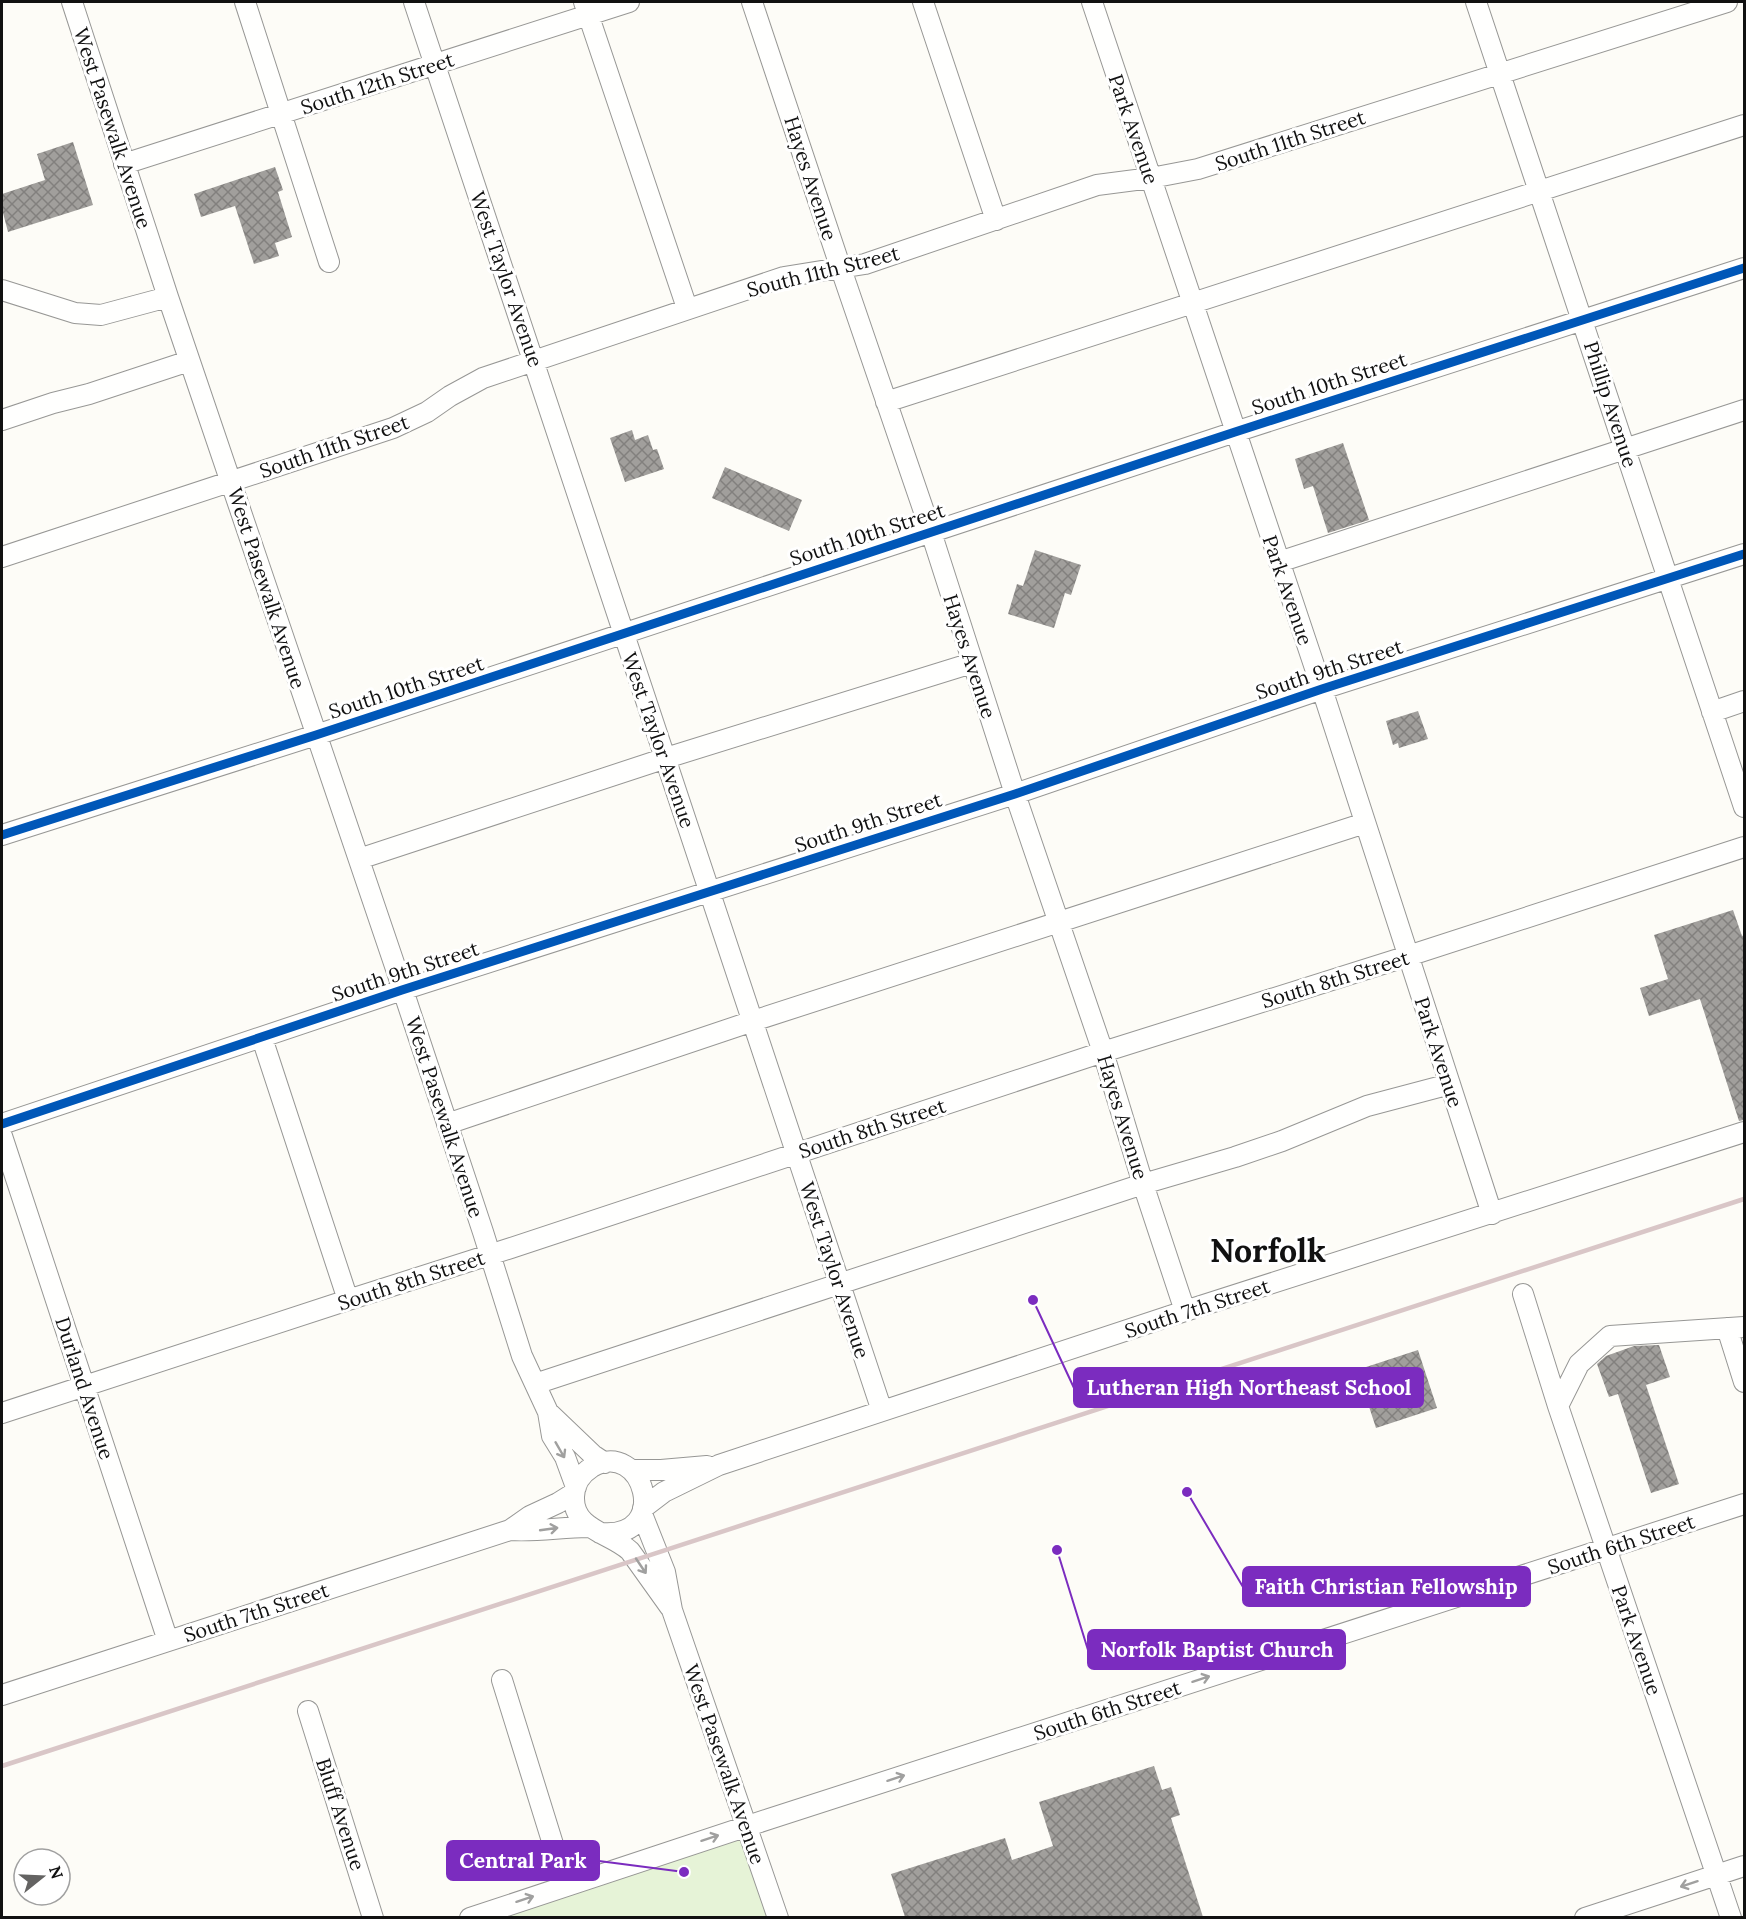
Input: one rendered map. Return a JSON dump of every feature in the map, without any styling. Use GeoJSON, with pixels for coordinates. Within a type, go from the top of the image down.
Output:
{"type":"FeatureCollection","features":[{"type":"Feature","properties":{"kind":"street","name":"West Pasewalk Avenue"},"geometry":{"type":"LineString","coordinates":[[72,2],[189,361],[232,482],[447,1124],[522,1356],[548,1412],[552,1436],[565,1457],[575,1490]]}},
{"type":"Feature","properties":{"kind":"street"},"geometry":{"type":"LineString","coordinates":[[245,2],[329,262]]}},
{"type":"Feature","properties":{"kind":"street","name":"West Taylor Avenue"},"geometry":{"type":"LineString","coordinates":[[414,2],[882,1411]]}},
{"type":"Feature","properties":{"kind":"street","name":"South 12th Street"},"geometry":{"type":"LineString","coordinates":[[124,164],[435,65],[586,8],[629,2]]}},
{"type":"Feature","properties":{"kind":"street","name":"Hayes Avenue"},"geometry":{"type":"LineString","coordinates":[[752,2],[931,532],[1015,794],[1103,1052],[1185,1311]]}},
{"type":"Feature","properties":{"kind":"street"},"geometry":{"type":"LineString","coordinates":[[923,2],[996,220]]}},
{"type":"Feature","properties":{"kind":"street","name":"Park Avenue"},"geometry":{"type":"LineString","coordinates":[[1092,2],[1322,689],[1492,1214]]}},
{"type":"Feature","properties":{"kind":"street","name":"Phillip Avenue"},"geometry":{"type":"LineString","coordinates":[[1476,2],[1744,807]]}},
{"type":"Feature","properties":{"kind":"street","name":"South 11th Street"},"geometry":{"type":"LineString","coordinates":[[2,557],[393,428],[427,412],[483,378],[784,277],[865,264],[1097,185],[1198,169],[1727,2]]}},
{"type":"Feature","properties":{"kind":"street"},"geometry":{"type":"LineString","coordinates":[[586,8],[687,309]]}},
{"type":"Feature","properties":{"kind":"street"},"geometry":{"type":"LineString","coordinates":[[886,402],[1192,305],[1744,124]]}},
{"type":"Feature","properties":{"kind":"street","name":"South 10th Street"},"geometry":{"type":"LineString","coordinates":[[2,835],[623,635],[1235,432],[1744,267]]}},
{"type":"Feature","properties":{"kind":"street"},"geometry":{"type":"LineString","coordinates":[[2,290],[75,313],[101,315],[168,297]]}},
{"type":"Feature","properties":{"kind":"street"},"geometry":{"type":"LineString","coordinates":[[2,420],[189,361]]}},
{"type":"Feature","properties":{"kind":"street"},"geometry":{"type":"LineString","coordinates":[[1279,562],[1744,410]]}},
{"type":"Feature","properties":{"kind":"street","name":"South 9th Street"},"geometry":{"type":"LineString","coordinates":[[2,1124],[402,990],[1015,794],[1322,689],[1744,554]]}},
{"type":"Feature","properties":{"kind":"street"},"geometry":{"type":"LineString","coordinates":[[358,859],[666,758],[972,663]]}},
{"type":"Feature","properties":{"kind":"street"},"geometry":{"type":"LineString","coordinates":[[1712,711],[1744,701]]}},
{"type":"Feature","properties":{"kind":"street"},"geometry":{"type":"LineString","coordinates":[[447,1124],[753,1021],[1365,823]]}},
{"type":"Feature","properties":{"kind":"street","name":"South 8th Street"},"geometry":{"type":"LineString","coordinates":[[2,1413],[490,1255],[1103,1052],[1744,847]]}},
{"type":"Feature","properties":{"kind":"street"},"geometry":{"type":"LineString","coordinates":[[262,1038],[348,1300]]}},
{"type":"Feature","properties":{"kind":"street"},"geometry":{"type":"LineString","coordinates":[[535,1384],[1143,1184],[1282,1141],[1367,1106],[1450,1084]]}},
{"type":"Feature","properties":{"kind":"street","name":"South 7th Street"},"geometry":{"type":"LineString","coordinates":[[643,1511],[664,1492],[719,1465],[1185,1311],[1744,1131]]}},
{"type":"Feature","properties":{"kind":"street","name":"Durland Avenue"},"geometry":{"type":"LineString","coordinates":[[2,1136],[168,1641]]}},
{"type":"Feature","properties":{"kind":"street","name":"Park Avenue"},"geometry":{"type":"LineString","coordinates":[[1523,1294],[1558,1406],[1731,1917]]}},
{"type":"Feature","properties":{"kind":"street"},"geometry":{"type":"LineString","coordinates":[[1558,1406],[1579,1364],[1610,1336],[1736,1328],[1744,1382]]}},
{"type":"Feature","properties":{"kind":"street","name":"West Pasewalk Avenue"},"geometry":{"type":"LineString","coordinates":[[548,1412],[593,1455],[605,1462]]}},
{"type":"Feature","properties":{"kind":"street"},"geometry":{"type":"LineString","coordinates":[[605,1462],[623,1465],[631,1470],[643,1487],[645,1498],[643,1511],[632,1526],[622,1532],[611,1534],[594,1530],[576,1512],[575,1490],[585,1472],[605,1462]]}},
{"type":"Feature","properties":{"kind":"street","name":"South 7th Street"},"geometry":{"type":"LineString","coordinates":[[631,1470],[719,1465]]}},
{"type":"Feature","properties":{"kind":"street","name":"South 7th Street"},"geometry":{"type":"LineString","coordinates":[[2,1695],[510,1530],[530,1516],[558,1503],[575,1490]]}},
{"type":"Feature","properties":{"kind":"street","name":"South 6th Street"},"geometry":{"type":"LineString","coordinates":[[470,1917],[1744,1504]]}},
{"type":"Feature","properties":{"kind":"street","name":"West Pasewalk Avenue"},"geometry":{"type":"LineString","coordinates":[[643,1511],[665,1572],[672,1610],[778,1917]]}},
{"type":"Feature","properties":{"kind":"street","name":"South 7th Street"},"geometry":{"type":"LineString","coordinates":[[510,1530],[534,1532],[566,1527],[594,1530]]}},
{"type":"Feature","properties":{"kind":"street","name":"West Pasewalk Avenue"},"geometry":{"type":"LineString","coordinates":[[594,1530],[630,1551],[672,1610]]}},
{"type":"Feature","properties":{"kind":"street"},"geometry":{"type":"LineString","coordinates":[[502,1680],[566,1886]]}},
{"type":"Feature","properties":{"kind":"street","name":"Bluff Avenue"},"geometry":{"type":"LineString","coordinates":[[308,1711],[373,1917]]}},
{"type":"Feature","properties":{"kind":"street"},"geometry":{"type":"LineString","coordinates":[[1585,1917],[1744,1866]]}},
{"type":"Feature","properties":{"kind":"green space"},"geometry":{"type":"Polygon","coordinates":[[[746,1826],[778,1918],[470,1918],[746,1826]]]}},
{"type":"Feature","properties":{"kind":"building"},"geometry":{"type":"Polygon","coordinates":[[[73,142],[93,205],[8,232],[2,209],[2,194],[45,180],[37,154],[73,142]]]}},
{"type":"Feature","properties":{"kind":"building"},"geometry":{"type":"Polygon","coordinates":[[[275,167],[283,190],[278,192],[292,237],[275,243],[279,256],[254,264],[235,206],[201,217],[194,194],[275,167]]]}},
{"type":"Feature","properties":{"kind":"building"},"geometry":{"type":"Polygon","coordinates":[[[632,430],[635,440],[648,435],[653,450],[657,449],[664,469],[625,482],[610,438],[632,430]]]}},
{"type":"Feature","properties":{"kind":"building"},"geometry":{"type":"Polygon","coordinates":[[[1343,443],[1369,520],[1328,533],[1313,486],[1304,489],[1295,459],[1343,443]]]}},
{"type":"Feature","properties":{"kind":"building"},"geometry":{"type":"Polygon","coordinates":[[[725,467],[802,500],[789,531],[712,498],[725,467]]]}},
{"type":"Feature","properties":{"kind":"building"},"geometry":{"type":"Polygon","coordinates":[[[1035,550],[1081,565],[1071,595],[1065,593],[1054,628],[1008,614],[1017,584],[1023,586],[1035,550]]]}},
{"type":"Feature","properties":{"kind":"building"},"geometry":{"type":"Polygon","coordinates":[[[1418,711],[1428,739],[1399,748],[1398,743],[1393,745],[1386,721],[1418,711]]]}},
{"type":"Feature","properties":{"kind":"building"},"geometry":{"type":"Polygon","coordinates":[[[1733,910],[1742,936],[1744,935],[1744,1120],[1739,1121],[1700,999],[1649,1016],[1640,988],[1668,979],[1654,935],[1733,910]]]}},
{"type":"Feature","properties":{"kind":"building"},"geometry":{"type":"Polygon","coordinates":[[[1659,1345],[1670,1377],[1646,1385],[1679,1484],[1651,1493],[1618,1394],[1609,1397],[1597,1364],[1606,1356],[1634,1346],[1659,1345]]]}},
{"type":"Feature","properties":{"kind":"building"},"geometry":{"type":"Polygon","coordinates":[[[1418,1350],[1437,1408],[1376,1428],[1357,1370],[1418,1350]]]}},
{"type":"Feature","properties":{"kind":"building"},"geometry":{"type":"Polygon","coordinates":[[[1154,1766],[1162,1790],[1171,1787],[1180,1815],[1171,1818],[1203,1917],[905,1917],[891,1874],[1005,1838],[1012,1860],[1053,1846],[1039,1802],[1154,1766]]]}},
{"type":"Feature","properties":{"kind":"railway"},"geometry":{"type":"LineString","coordinates":[[2,1766],[1744,1199]]}},
{"type":"Feature","properties":{"kind":"cycle path"},"geometry":{"type":"LineString","coordinates":[[2,835],[316,735],[1235,432],[1744,268]]}},
{"type":"Feature","properties":{"kind":"cycle path"},"geometry":{"type":"LineString","coordinates":[[2,1124],[402,990],[1015,794],[1322,689],[1744,554]]}},
{"type":"Feature","properties":{"kind":"place","name":"Lutheran High Northeast School"},"geometry":{"type":"Point","coordinates":[1033,1300]}},
{"type":"Feature","properties":{"kind":"place","name":"Faith Christian Fellowship"},"geometry":{"type":"Point","coordinates":[1187,1492]}},
{"type":"Feature","properties":{"kind":"place","name":"Norfolk Baptist Church"},"geometry":{"type":"Point","coordinates":[1057,1550]}},
{"type":"Feature","properties":{"kind":"place","name":"Central Park"},"geometry":{"type":"Point","coordinates":[684,1872]}},
{"type":"Feature","properties":{"kind":"district","name":"Norfolk"},"geometry":{"type":"Point","coordinates":[1268,1250]}}]}
